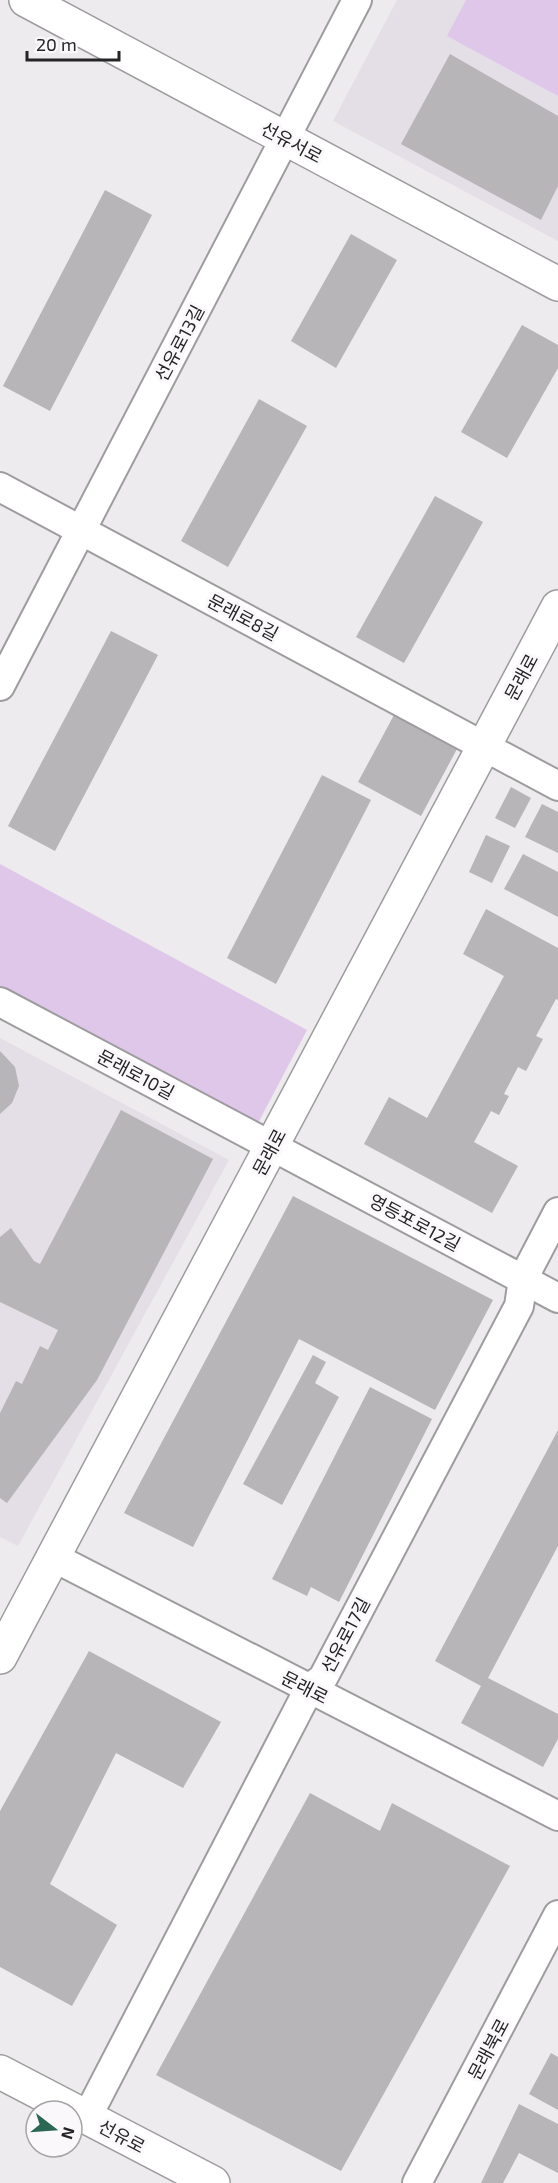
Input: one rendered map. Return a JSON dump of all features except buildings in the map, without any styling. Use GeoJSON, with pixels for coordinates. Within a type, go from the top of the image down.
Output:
{"type":"FeatureCollection","features":[{"type":"Feature","properties":{"kind":"street","name":"선유서로"},"geometry":{"type":"LineString","coordinates":[[26,0],[558,284]]}},
{"type":"Feature","properties":{"kind":"street","name":"선유로13길"},"geometry":{"type":"LineString","coordinates":[[0,686],[357,0]]}},
{"type":"Feature","properties":{"kind":"street","name":"문래로8길"},"geometry":{"type":"LineString","coordinates":[[0,487],[484,748]]}},
{"type":"Feature","properties":{"kind":"street","name":"문래로"},"geometry":{"type":"LineString","coordinates":[[0,1657],[558,607]]}},
{"type":"Feature","properties":{"kind":"street"},"geometry":{"type":"LineString","coordinates":[[484,748],[558,786]]}},
{"type":"Feature","properties":{"kind":"street","name":"문래로10길"},"geometry":{"type":"LineString","coordinates":[[0,1002],[272,1146]]}},
{"type":"Feature","properties":{"kind":"street","name":"영등포로12길"},"geometry":{"type":"LineString","coordinates":[[272,1146],[558,1298]]}},
{"type":"Feature","properties":{"kind":"street","name":"선유로17길"},"geometry":{"type":"LineString","coordinates":[[87,2117],[309,1689],[323,1678],[519,1306],[522,1280],[558,1212]]}},
{"type":"Feature","properties":{"kind":"street","name":"문래로"},"geometry":{"type":"LineString","coordinates":[[53,1557],[558,1816]]}},
{"type":"Feature","properties":{"kind":"street","name":"문래북로"},"geometry":{"type":"LineString","coordinates":[[417,2183],[558,1915]]}},
{"type":"Feature","properties":{"kind":"street","name":"선유로"},"geometry":{"type":"LineString","coordinates":[[0,2072],[213,2183]]}},
{"type":"Feature","properties":{"kind":"shaded area"},"geometry":{"type":"Polygon","coordinates":[[[397,0],[558,0],[558,241],[333,121],[397,0]]]}},
{"type":"Feature","properties":{"kind":"shaded area"},"geometry":{"type":"Polygon","coordinates":[[[466,0],[558,0],[558,96],[447,36],[466,0]]]}},
{"type":"Feature","properties":{"kind":"shaded area"},"geometry":{"type":"Polygon","coordinates":[[[0,864],[307,1030],[257,1125],[0,987],[0,864]]]}},
{"type":"Feature","properties":{"kind":"shaded area"},"geometry":{"type":"Polygon","coordinates":[[[0,1038],[229,1160],[18,1546],[0,1537],[0,1038]]]}}]}
